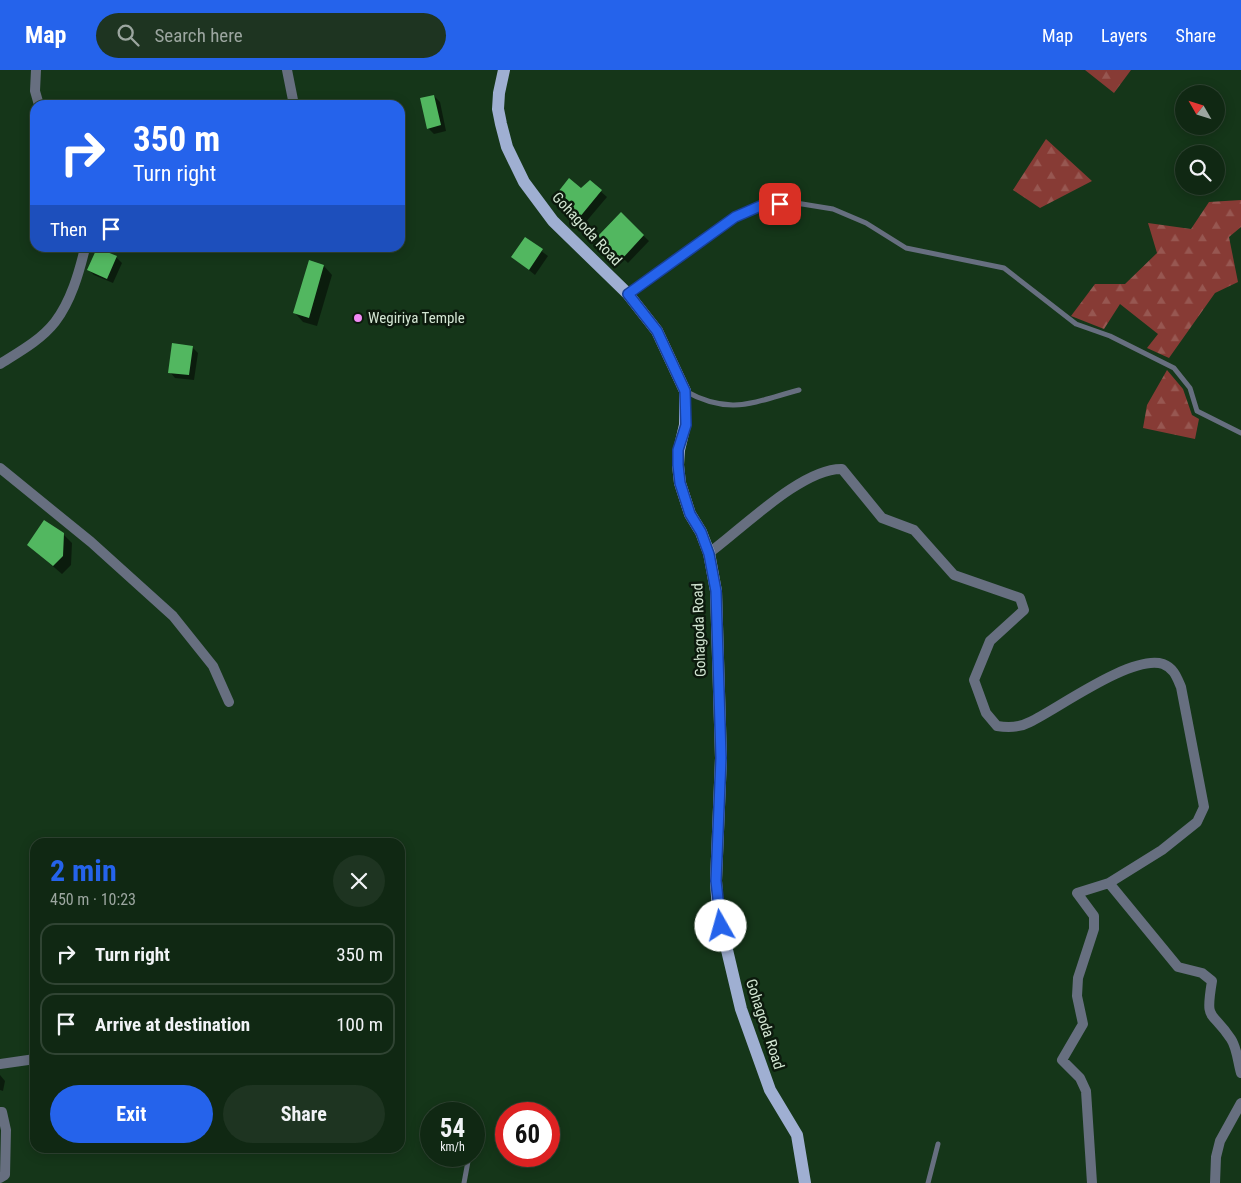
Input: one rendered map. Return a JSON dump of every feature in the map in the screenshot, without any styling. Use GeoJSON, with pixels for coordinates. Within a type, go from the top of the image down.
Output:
{"type":"FeatureCollection","features":[{"type":"Feature","properties":{"kind":"main road","name":"Gohagoda Road"},"geometry":{"type":"LineString","coordinates":[[504,70],[500,86],[498,109],[507,147],[524,182],[553,221],[628,294],[657,331],[685,391],[686,425],[678,450],[680,483],[687,508],[701,532],[709,554],[716,591],[721,758],[716,881],[718,912],[741,1009],[770,1090],[797,1135],[805,1183]]}},
{"type":"Feature","properties":{"kind":"street"},"geometry":{"type":"LineString","coordinates":[[36,70],[35,91],[38,100]]}},
{"type":"Feature","properties":{"kind":"street"},"geometry":{"type":"LineString","coordinates":[[287,70],[293,100]]}},
{"type":"Feature","properties":{"kind":"street"},"geometry":{"type":"LineString","coordinates":[[0,364],[36,341],[55,322],[78,277],[85,252]]}},
{"type":"Feature","properties":{"kind":"street"},"geometry":{"type":"LineString","coordinates":[[0,468],[91,542],[173,616],[213,666],[229,702]]}},
{"type":"Feature","properties":{"kind":"street"},"geometry":{"type":"LineString","coordinates":[[709,554],[784,493],[828,469],[842,469],[882,518],[914,530],[954,575],[1020,598],[1024,610],[990,641],[974,680],[986,713],[997,726],[1013,728],[1029,723],[1096,683],[1140,665],[1162,664],[1175,673],[1181,688],[1204,808],[1197,822],[1162,850],[1109,884],[1077,893],[1094,916],[1094,929],[1078,978],[1077,996],[1083,1024],[1062,1060],[1080,1078],[1086,1091],[1092,1183]]}},
{"type":"Feature","properties":{"kind":"street"},"geometry":{"type":"LineString","coordinates":[[1109,884],[1178,967],[1202,974],[1212,981],[1208,1006],[1211,1015],[1232,1040],[1241,1073]]}},
{"type":"Feature","properties":{"kind":"street"},"geometry":{"type":"LineString","coordinates":[[0,1064],[30,1059]]}},
{"type":"Feature","properties":{"kind":"street"},"geometry":{"type":"LineString","coordinates":[[1215,1183],[1216,1157],[1220,1140],[1241,1103]]}},
{"type":"Feature","properties":{"kind":"street"},"geometry":{"type":"LineString","coordinates":[[0,1112],[2,1112],[6,1130],[5,1175],[0,1178]]}},
{"type":"Feature","properties":{"kind":"lane"},"geometry":{"type":"LineString","coordinates":[[628,294],[735,217],[765,204],[796,203],[833,209],[866,223],[906,248],[1004,268],[1076,324],[1110,336],[1174,368],[1190,388],[1197,411],[1241,433]]}},
{"type":"Feature","properties":{"kind":"lane"},"geometry":{"type":"LineString","coordinates":[[685,391],[715,405],[742,406],[799,390]]}},
{"type":"Feature","properties":{"kind":"lane"},"geometry":{"type":"LineString","coordinates":[[928,1183],[938,1144]]}},
{"type":"Feature","properties":{"kind":"lane"},"geometry":{"type":"LineString","coordinates":[[464,1183],[467,1167]]}},
{"type":"Feature","properties":{"kind":"green space"},"geometry":{"type":"Polygon","coordinates":[[[1085,70],[1131,70],[1114,93],[1085,70]]]}},
{"type":"Feature","properties":{"kind":"green space"},"geometry":{"type":"Polygon","coordinates":[[[1046,139],[1092,181],[1040,208],[1013,190],[1046,139]]]}},
{"type":"Feature","properties":{"kind":"green space"},"geometry":{"type":"Polygon","coordinates":[[[1241,200],[1241,227],[1229,237],[1238,282],[1215,293],[1169,358],[1147,348],[1158,334],[1120,304],[1104,329],[1071,316],[1095,284],[1125,284],[1157,253],[1148,223],[1191,229],[1209,202],[1241,200]]]}},
{"type":"Feature","properties":{"kind":"green space"},"geometry":{"type":"Polygon","coordinates":[[[1167,370],[1183,389],[1192,415],[1199,419],[1195,439],[1143,428],[1147,405],[1167,370]]]}},
{"type":"Feature","properties":{"kind":"building"},"geometry":{"type":"Polygon","coordinates":[[[434,95],[441,125],[427,129],[420,98],[434,95]]]}},
{"type":"Feature","properties":{"kind":"building"},"geometry":{"type":"Polygon","coordinates":[[[569,178],[581,188],[590,180],[602,190],[579,218],[566,207],[570,202],[558,192],[569,178]]]}},
{"type":"Feature","properties":{"kind":"building"},"geometry":{"type":"Polygon","coordinates":[[[621,212],[644,235],[622,259],[598,236],[621,212]]]}},
{"type":"Feature","properties":{"kind":"building"},"geometry":{"type":"Polygon","coordinates":[[[525,237],[543,249],[529,270],[511,257],[525,237]]]}},
{"type":"Feature","properties":{"kind":"building"},"geometry":{"type":"Polygon","coordinates":[[[95,252],[107,252],[117,256],[107,279],[87,270],[95,252]]]}},
{"type":"Feature","properties":{"kind":"building"},"geometry":{"type":"Polygon","coordinates":[[[309,260],[324,265],[309,318],[293,313],[309,260]]]}},
{"type":"Feature","properties":{"kind":"building"},"geometry":{"type":"Polygon","coordinates":[[[172,343],[193,346],[189,375],[168,373],[172,343]]]}},
{"type":"Feature","properties":{"kind":"building"},"geometry":{"type":"Polygon","coordinates":[[[44,520],[64,533],[63,556],[53,566],[27,545],[44,520]]]}},
{"type":"Feature","properties":{"kind":"place","name":"Wegiriya Temple"},"geometry":{"type":"Point","coordinates":[358,318]}},
{"type":"Feature","properties":{"kind":"route"},"geometry":{"type":"LineString","coordinates":[[721,926],[716,881],[721,758],[716,591],[709,554],[701,532],[690,514],[682,495],[680,483],[678,450],[686,425],[685,391],[657,331],[628,294],[735,217],[765,204],[780,204]]}}]}
